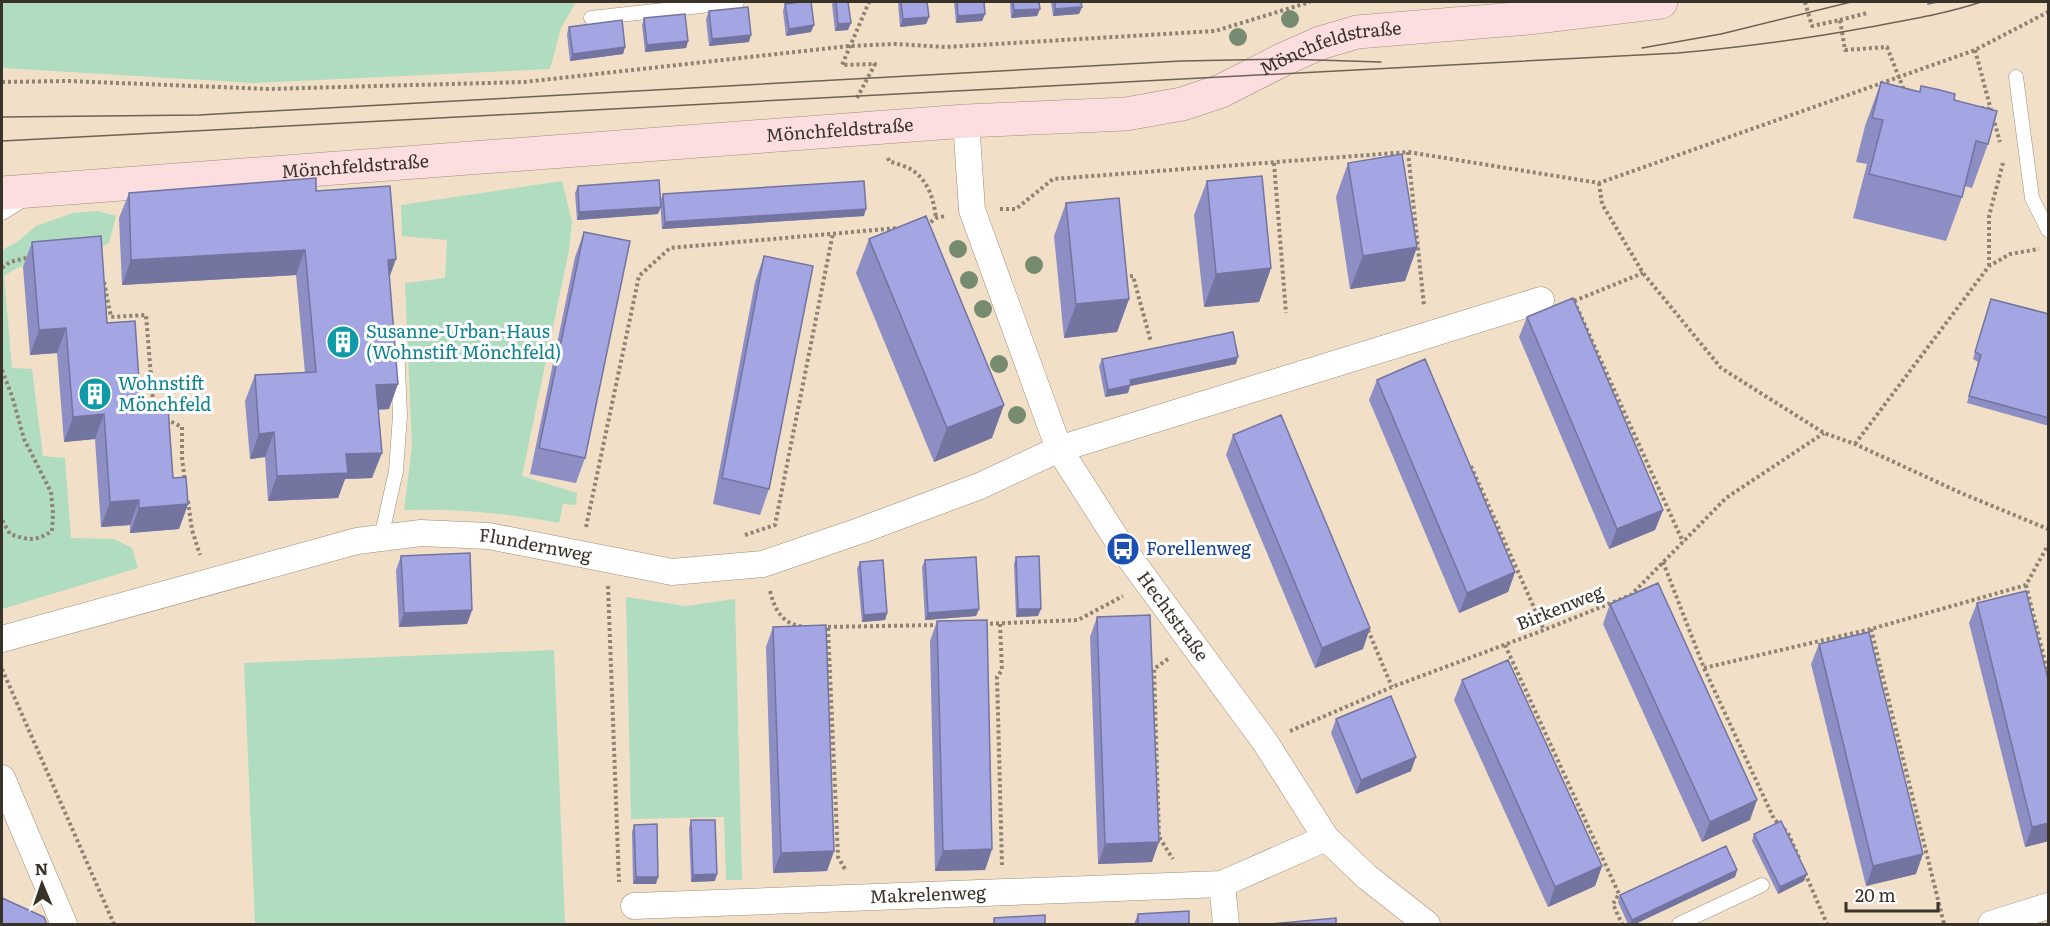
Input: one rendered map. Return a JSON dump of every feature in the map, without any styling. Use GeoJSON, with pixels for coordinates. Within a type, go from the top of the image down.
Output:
{"type":"FeatureCollection","features":[{"type":"Feature","properties":{"kind":"main road","name":"Mönchfeldstraße"},"geometry":{"type":"LineString","coordinates":[[2,193],[966,121],[1126,114],[1182,105],[1221,91],[1320,43],[1357,32],[1476,16],[1528,18],[1661,2]]}},
{"type":"Feature","properties":{"kind":"street","name":"Hechtstraße"},"geometry":{"type":"LineString","coordinates":[[966,121],[972,210],[1059,449],[1123,549],[1265,742],[1326,838],[1367,877],[1427,924]]}},
{"type":"Feature","properties":{"kind":"street"},"geometry":{"type":"LineString","coordinates":[[1059,449],[1541,300]]}},
{"type":"Feature","properties":{"kind":"street","name":"Flundernweg"},"geometry":{"type":"LineString","coordinates":[[2,639],[357,541],[421,533],[489,536],[672,572],[763,564],[980,486],[1059,449]]}},
{"type":"Feature","properties":{"kind":"street"},"geometry":{"type":"LineString","coordinates":[[2,778],[64,924]]}},
{"type":"Feature","properties":{"kind":"street","name":"Makrelenweg"},"geometry":{"type":"LineString","coordinates":[[634,906],[1222,884],[1326,838]]}},
{"type":"Feature","properties":{"kind":"street"},"geometry":{"type":"LineString","coordinates":[[1222,884],[1226,924]]}},
{"type":"Feature","properties":{"kind":"street"},"geometry":{"type":"LineString","coordinates":[[1991,924],[2049,906]]}},
{"type":"Feature","properties":{"kind":"lane"},"geometry":{"type":"LineString","coordinates":[[591,18],[737,2]]}},
{"type":"Feature","properties":{"kind":"lane"},"geometry":{"type":"LineString","coordinates":[[2016,77],[2032,198],[2049,230]]}},
{"type":"Feature","properties":{"kind":"lane"},"geometry":{"type":"LineString","coordinates":[[2,213],[42,189]]}},
{"type":"Feature","properties":{"kind":"lane"},"geometry":{"type":"LineString","coordinates":[[381,538],[396,471],[400,415],[397,344]]}},
{"type":"Feature","properties":{"kind":"lane"},"geometry":{"type":"LineString","coordinates":[[1679,924],[1762,885]]}},
{"type":"Feature","properties":{"kind":"path"},"geometry":{"type":"LineString","coordinates":[[855,102],[874,64],[842,65],[869,2]]}},
{"type":"Feature","properties":{"kind":"path"},"geometry":{"type":"LineString","coordinates":[[2,82],[69,81],[268,89],[524,82],[849,46],[896,44],[945,47],[1215,30],[1310,2]]}},
{"type":"Feature","properties":{"kind":"path"},"geometry":{"type":"LineString","coordinates":[[1805,2],[1812,26],[1868,13]]}},
{"type":"Feature","properties":{"kind":"path"},"geometry":{"type":"LineString","coordinates":[[925,226],[936,218],[972,210],[1016,209],[1053,179],[1408,152],[1599,183],[1975,50],[2049,12]]}},
{"type":"Feature","properties":{"kind":"path"},"geometry":{"type":"LineString","coordinates":[[1840,20],[1845,50],[1887,46],[1906,95]]}},
{"type":"Feature","properties":{"kind":"path"},"geometry":{"type":"LineString","coordinates":[[1975,50],[2002,149]]}},
{"type":"Feature","properties":{"kind":"path"},"geometry":{"type":"LineString","coordinates":[[1979,108],[1991,109]]}},
{"type":"Feature","properties":{"kind":"path"},"geometry":{"type":"LineString","coordinates":[[885,127],[889,161],[912,170],[928,188],[935,203],[936,218]]}},
{"type":"Feature","properties":{"kind":"path"},"geometry":{"type":"LineString","coordinates":[[1408,152],[1427,336]]}},
{"type":"Feature","properties":{"kind":"path"},"geometry":{"type":"LineString","coordinates":[[1989,266],[1989,216],[2004,159]]}},
{"type":"Feature","properties":{"kind":"path"},"geometry":{"type":"LineString","coordinates":[[1274,163],[1286,313]]}},
{"type":"Feature","properties":{"kind":"path"},"geometry":{"type":"LineString","coordinates":[[1599,183],[1602,204],[1643,273],[1721,368],[1824,433],[1855,444],[1961,493],[2049,529]]}},
{"type":"Feature","properties":{"kind":"path"},"geometry":{"type":"LineString","coordinates":[[580,554],[639,276],[670,248],[902,228]]}},
{"type":"Feature","properties":{"kind":"path"},"geometry":{"type":"LineString","coordinates":[[743,536],[775,525],[833,233]]}},
{"type":"Feature","properties":{"kind":"path"},"geometry":{"type":"LineString","coordinates":[[1855,444],[1989,266],[2010,254],[2049,248]]}},
{"type":"Feature","properties":{"kind":"path"},"geometry":{"type":"LineString","coordinates":[[2,268],[10,262],[32,256]]}},
{"type":"Feature","properties":{"kind":"path"},"geometry":{"type":"LineString","coordinates":[[1541,300],[1546,312],[1643,273]]}},
{"type":"Feature","properties":{"kind":"path"},"geometry":{"type":"LineString","coordinates":[[102,274],[111,317],[146,315],[154,414],[182,427],[182,459],[186,489]]}},
{"type":"Feature","properties":{"kind":"path"},"geometry":{"type":"LineString","coordinates":[[1118,278],[1133,276],[1151,342]]}},
{"type":"Feature","properties":{"kind":"path"},"geometry":{"type":"LineString","coordinates":[[1574,301],[1683,542]]}},
{"type":"Feature","properties":{"kind":"path"},"geometry":{"type":"LineString","coordinates":[[2,370],[24,439],[51,492],[52,531],[43,537],[30,540],[10,534],[2,520]]}},
{"type":"Feature","properties":{"kind":"path","name":"Birkenweg"},"geometry":{"type":"LineString","coordinates":[[1265,742],[1392,687],[1631,595],[1726,498],[1824,433]]}},
{"type":"Feature","properties":{"kind":"path"},"geometry":{"type":"LineString","coordinates":[[1467,458],[1544,630]]}},
{"type":"Feature","properties":{"kind":"path"},"geometry":{"type":"LineString","coordinates":[[187,500],[192,530],[209,582]]}},
{"type":"Feature","properties":{"kind":"path"},"geometry":{"type":"LineString","coordinates":[[1704,668],[1871,629],[2026,585],[2049,545]]}},
{"type":"Feature","properties":{"kind":"path"},"geometry":{"type":"LineString","coordinates":[[608,560],[619,883]]}},
{"type":"Feature","properties":{"kind":"path"},"geometry":{"type":"LineString","coordinates":[[1663,562],[1704,668],[1774,819],[1788,833],[1827,924]]}},
{"type":"Feature","properties":{"kind":"path"},"geometry":{"type":"LineString","coordinates":[[763,564],[775,609],[793,626],[828,628],[943,625]]}},
{"type":"Feature","properties":{"kind":"path"},"geometry":{"type":"LineString","coordinates":[[977,624],[1078,620],[1148,584]]}},
{"type":"Feature","properties":{"kind":"path"},"geometry":{"type":"LineString","coordinates":[[2026,585],[2049,674]]}},
{"type":"Feature","properties":{"kind":"path"},"geometry":{"type":"LineString","coordinates":[[1364,622],[1392,687]]}},
{"type":"Feature","properties":{"kind":"path"},"geometry":{"type":"LineString","coordinates":[[1000,624],[1002,670],[996,677],[1003,892]]}},
{"type":"Feature","properties":{"kind":"path"},"geometry":{"type":"LineString","coordinates":[[828,628],[838,857],[847,873]]}},
{"type":"Feature","properties":{"kind":"path"},"geometry":{"type":"LineString","coordinates":[[1871,629],[1944,924]]}},
{"type":"Feature","properties":{"kind":"path"},"geometry":{"type":"LineString","coordinates":[[1189,885],[1159,837],[1154,669],[1192,643]]}},
{"type":"Feature","properties":{"kind":"path"},"geometry":{"type":"LineString","coordinates":[[1505,645],[1619,894],[1613,903],[1622,924]]}},
{"type":"Feature","properties":{"kind":"path"},"geometry":{"type":"LineString","coordinates":[[2,669],[114,924]]}},
{"type":"Feature","properties":{"kind":"green space"},"geometry":{"type":"Polygon","coordinates":[[[2,2],[576,2],[561,28],[550,69],[254,83],[2,68],[2,2]]]}},
{"type":"Feature","properties":{"kind":"green space"},"geometry":{"type":"Polygon","coordinates":[[[562,181],[572,222],[569,250],[522,476],[577,493],[576,505],[563,504],[559,523],[482,512],[404,510],[412,447],[405,283],[445,278],[447,240],[402,236],[401,205],[562,181]]]}},
{"type":"Feature","properties":{"kind":"green space"},"geometry":{"type":"Polygon","coordinates":[[[98,211],[116,216],[109,243],[86,254],[36,260],[4,276],[12,368],[32,369],[43,456],[65,458],[71,538],[114,539],[132,548],[138,568],[2,609],[2,250],[17,242],[36,226],[73,213],[98,211]]]}},
{"type":"Feature","properties":{"kind":"green space"},"geometry":{"type":"Polygon","coordinates":[[[626,597],[686,606],[735,599],[742,880],[726,880],[724,817],[631,819],[626,597]]]}},
{"type":"Feature","properties":{"kind":"green space"},"geometry":{"type":"Polygon","coordinates":[[[554,650],[565,924],[255,924],[244,663],[554,650]]]}},
{"type":"Feature","properties":{"kind":"building"},"geometry":{"type":"Polygon","coordinates":[[[811,2],[814,25],[789,29],[785,4],[811,2]]]}},
{"type":"Feature","properties":{"kind":"building"},"geometry":{"type":"Polygon","coordinates":[[[836,2],[848,2],[851,23],[838,24],[836,2]]]}},
{"type":"Feature","properties":{"kind":"building"},"geometry":{"type":"Polygon","coordinates":[[[901,2],[927,2],[929,17],[903,19],[901,2]]]}},
{"type":"Feature","properties":{"kind":"building"},"geometry":{"type":"Polygon","coordinates":[[[957,2],[984,2],[985,14],[958,16],[957,2]]]}},
{"type":"Feature","properties":{"kind":"building"},"geometry":{"type":"Polygon","coordinates":[[[1013,2],[1039,2],[1040,9],[1014,10],[1013,2]]]}},
{"type":"Feature","properties":{"kind":"building"},"geometry":{"type":"Polygon","coordinates":[[[1055,2],[1081,2],[1082,7],[1055,9],[1055,2]]]}},
{"type":"Feature","properties":{"kind":"building"},"geometry":{"type":"Polygon","coordinates":[[[748,7],[751,35],[712,39],[709,11],[748,7]]]}},
{"type":"Feature","properties":{"kind":"building"},"geometry":{"type":"Polygon","coordinates":[[[685,14],[688,41],[647,45],[644,18],[685,14]]]}},
{"type":"Feature","properties":{"kind":"building"},"geometry":{"type":"Polygon","coordinates":[[[622,20],[625,47],[573,54],[569,27],[622,20]]]}},
{"type":"Feature","properties":{"kind":"building"},"geometry":{"type":"Polygon","coordinates":[[[1881,82],[1920,92],[1921,86],[1940,90],[1955,94],[1954,100],[1997,111],[1988,144],[1976,141],[1962,197],[1869,174],[1883,120],[1872,118],[1881,82]]]}},
{"type":"Feature","properties":{"kind":"building"},"geometry":{"type":"Polygon","coordinates":[[[1402,154],[1417,247],[1363,256],[1348,163],[1402,154]]]}},
{"type":"Feature","properties":{"kind":"building"},"geometry":{"type":"Polygon","coordinates":[[[1262,176],[1271,268],[1216,274],[1207,181],[1262,176]]]}},
{"type":"Feature","properties":{"kind":"building","name":"Susanne-Urban-Haus (Wohnstift Mönchfeld)"},"geometry":{"type":"Polygon","coordinates":[[[316,178],[316,191],[390,186],[396,259],[388,260],[398,384],[376,385],[382,453],[346,454],[348,473],[277,476],[274,432],[259,434],[255,375],[316,372],[305,250],[131,260],[129,193],[316,178]]]}},
{"type":"Feature","properties":{"kind":"building"},"geometry":{"type":"Polygon","coordinates":[[[659,180],[661,207],[579,212],[578,186],[659,180]]]}},
{"type":"Feature","properties":{"kind":"building"},"geometry":{"type":"Polygon","coordinates":[[[864,181],[866,209],[665,222],[663,194],[864,181]]]}},
{"type":"Feature","properties":{"kind":"building"},"geometry":{"type":"Polygon","coordinates":[[[1119,198],[1129,299],[1076,304],[1066,203],[1119,198]]]}},
{"type":"Feature","properties":{"kind":"building"},"geometry":{"type":"Polygon","coordinates":[[[926,216],[1004,405],[947,428],[869,239],[926,216]]]}},
{"type":"Feature","properties":{"kind":"building"},"geometry":{"type":"Polygon","coordinates":[[[584,232],[630,241],[585,458],[539,448],[584,232]]]}},
{"type":"Feature","properties":{"kind":"building","name":"Wohnstift Mönchfeld"},"geometry":{"type":"Polygon","coordinates":[[[101,236],[107,323],[135,321],[141,410],[168,408],[173,478],[186,477],[188,504],[139,508],[139,500],[110,502],[104,414],[73,417],[66,328],[39,330],[32,242],[101,236]]]}},
{"type":"Feature","properties":{"kind":"building"},"geometry":{"type":"Polygon","coordinates":[[[764,256],[813,266],[769,489],[722,478],[764,256]]]}},
{"type":"Feature","properties":{"kind":"building"},"geometry":{"type":"Polygon","coordinates":[[[1573,298],[1663,510],[1617,529],[1527,317],[1573,298]]]}},
{"type":"Feature","properties":{"kind":"building"},"geometry":{"type":"Polygon","coordinates":[[[1991,299],[2049,314],[2049,418],[1969,396],[1981,355],[1975,352],[1991,299]]]}},
{"type":"Feature","properties":{"kind":"building"},"geometry":{"type":"Polygon","coordinates":[[[1233,332],[1238,357],[1130,380],[1131,385],[1108,390],[1102,359],[1233,332]]]}},
{"type":"Feature","properties":{"kind":"building"},"geometry":{"type":"Polygon","coordinates":[[[1425,359],[1515,572],[1467,593],[1377,380],[1425,359]]]}},
{"type":"Feature","properties":{"kind":"building"},"geometry":{"type":"Polygon","coordinates":[[[1281,415],[1370,628],[1322,648],[1233,435],[1281,415]]]}},
{"type":"Feature","properties":{"kind":"building"},"geometry":{"type":"Polygon","coordinates":[[[470,553],[472,610],[404,613],[401,556],[470,553]]]}},
{"type":"Feature","properties":{"kind":"building"},"geometry":{"type":"Polygon","coordinates":[[[1039,556],[1041,609],[1018,609],[1016,557],[1039,556]]]}},
{"type":"Feature","properties":{"kind":"building"},"geometry":{"type":"Polygon","coordinates":[[[976,557],[979,609],[928,613],[925,560],[976,557]]]}},
{"type":"Feature","properties":{"kind":"building"},"geometry":{"type":"Polygon","coordinates":[[[883,560],[887,613],[864,615],[860,562],[883,560]]]}},
{"type":"Feature","properties":{"kind":"building"},"geometry":{"type":"Polygon","coordinates":[[[1658,583],[1757,800],[1710,822],[1610,604],[1658,583]]]}},
{"type":"Feature","properties":{"kind":"building"},"geometry":{"type":"Polygon","coordinates":[[[2026,591],[2049,683],[2049,823],[2032,827],[1977,603],[2026,591]]]}},
{"type":"Feature","properties":{"kind":"building"},"geometry":{"type":"Polygon","coordinates":[[[1150,615],[1159,842],[1105,844],[1097,617],[1150,615]]]}},
{"type":"Feature","properties":{"kind":"building"},"geometry":{"type":"Polygon","coordinates":[[[987,620],[992,849],[943,851],[937,621],[987,620]]]}},
{"type":"Feature","properties":{"kind":"building"},"geometry":{"type":"Polygon","coordinates":[[[826,625],[834,851],[781,853],[773,627],[826,625]]]}},
{"type":"Feature","properties":{"kind":"building"},"geometry":{"type":"Polygon","coordinates":[[[1869,632],[1923,854],[1873,866],[1819,644],[1869,632]]]}},
{"type":"Feature","properties":{"kind":"building"},"geometry":{"type":"Polygon","coordinates":[[[1508,660],[1602,866],[1555,887],[1462,680],[1508,660]]]}},
{"type":"Feature","properties":{"kind":"building"},"geometry":{"type":"Polygon","coordinates":[[[1391,696],[1416,757],[1361,780],[1336,719],[1391,696]]]}},
{"type":"Feature","properties":{"kind":"building"},"geometry":{"type":"Polygon","coordinates":[[[691,820],[715,820],[717,874],[693,875],[691,820]]]}},
{"type":"Feature","properties":{"kind":"building"},"geometry":{"type":"Polygon","coordinates":[[[1781,821],[1807,874],[1780,887],[1754,834],[1781,821]]]}},
{"type":"Feature","properties":{"kind":"building"},"geometry":{"type":"Polygon","coordinates":[[[657,824],[658,877],[636,877],[634,825],[657,824]]]}},
{"type":"Feature","properties":{"kind":"building"},"geometry":{"type":"Polygon","coordinates":[[[1726,846],[1737,870],[1632,920],[1620,895],[1726,846]]]}},
{"type":"Feature","properties":{"kind":"building"},"geometry":{"type":"Polygon","coordinates":[[[2,898],[44,917],[47,924],[2,924],[2,898]]]}},
{"type":"Feature","properties":{"kind":"building"},"geometry":{"type":"Polygon","coordinates":[[[1189,911],[1189,924],[1138,924],[1138,914],[1189,911]]]}},
{"type":"Feature","properties":{"kind":"building"},"geometry":{"type":"Polygon","coordinates":[[[1045,915],[1045,924],[994,924],[994,918],[1045,915]]]}},
{"type":"Feature","properties":{"kind":"building"},"geometry":{"type":"Polygon","coordinates":[[[1336,918],[1336,924],[1270,924],[1336,918]]]}},
{"type":"Feature","properties":{"kind":"tram line"},"geometry":{"type":"LineString","coordinates":[[1642,48],[1721,34],[1851,2]]}},
{"type":"Feature","properties":{"kind":"tram line"},"geometry":{"type":"LineString","coordinates":[[2,141],[1678,53],[1846,31],[1954,10],[1981,2]]}},
{"type":"Feature","properties":{"kind":"tram line"},"geometry":{"type":"LineString","coordinates":[[2,117],[199,115],[1181,61],[1284,59],[1381,62]]}},
{"type":"Feature","properties":{"kind":"place","name":"Susanne-Urban-Haus (Wohnstift Mönchfeld)"},"geometry":{"type":"Point","coordinates":[343,342]}},
{"type":"Feature","properties":{"kind":"place","name":"Wohnstift Mönchfeld"},"geometry":{"type":"Point","coordinates":[95,394]}},
{"type":"Feature","properties":{"kind":"place","name":"Forellenweg"},"geometry":{"type":"Point","coordinates":[1123,549]}}]}
